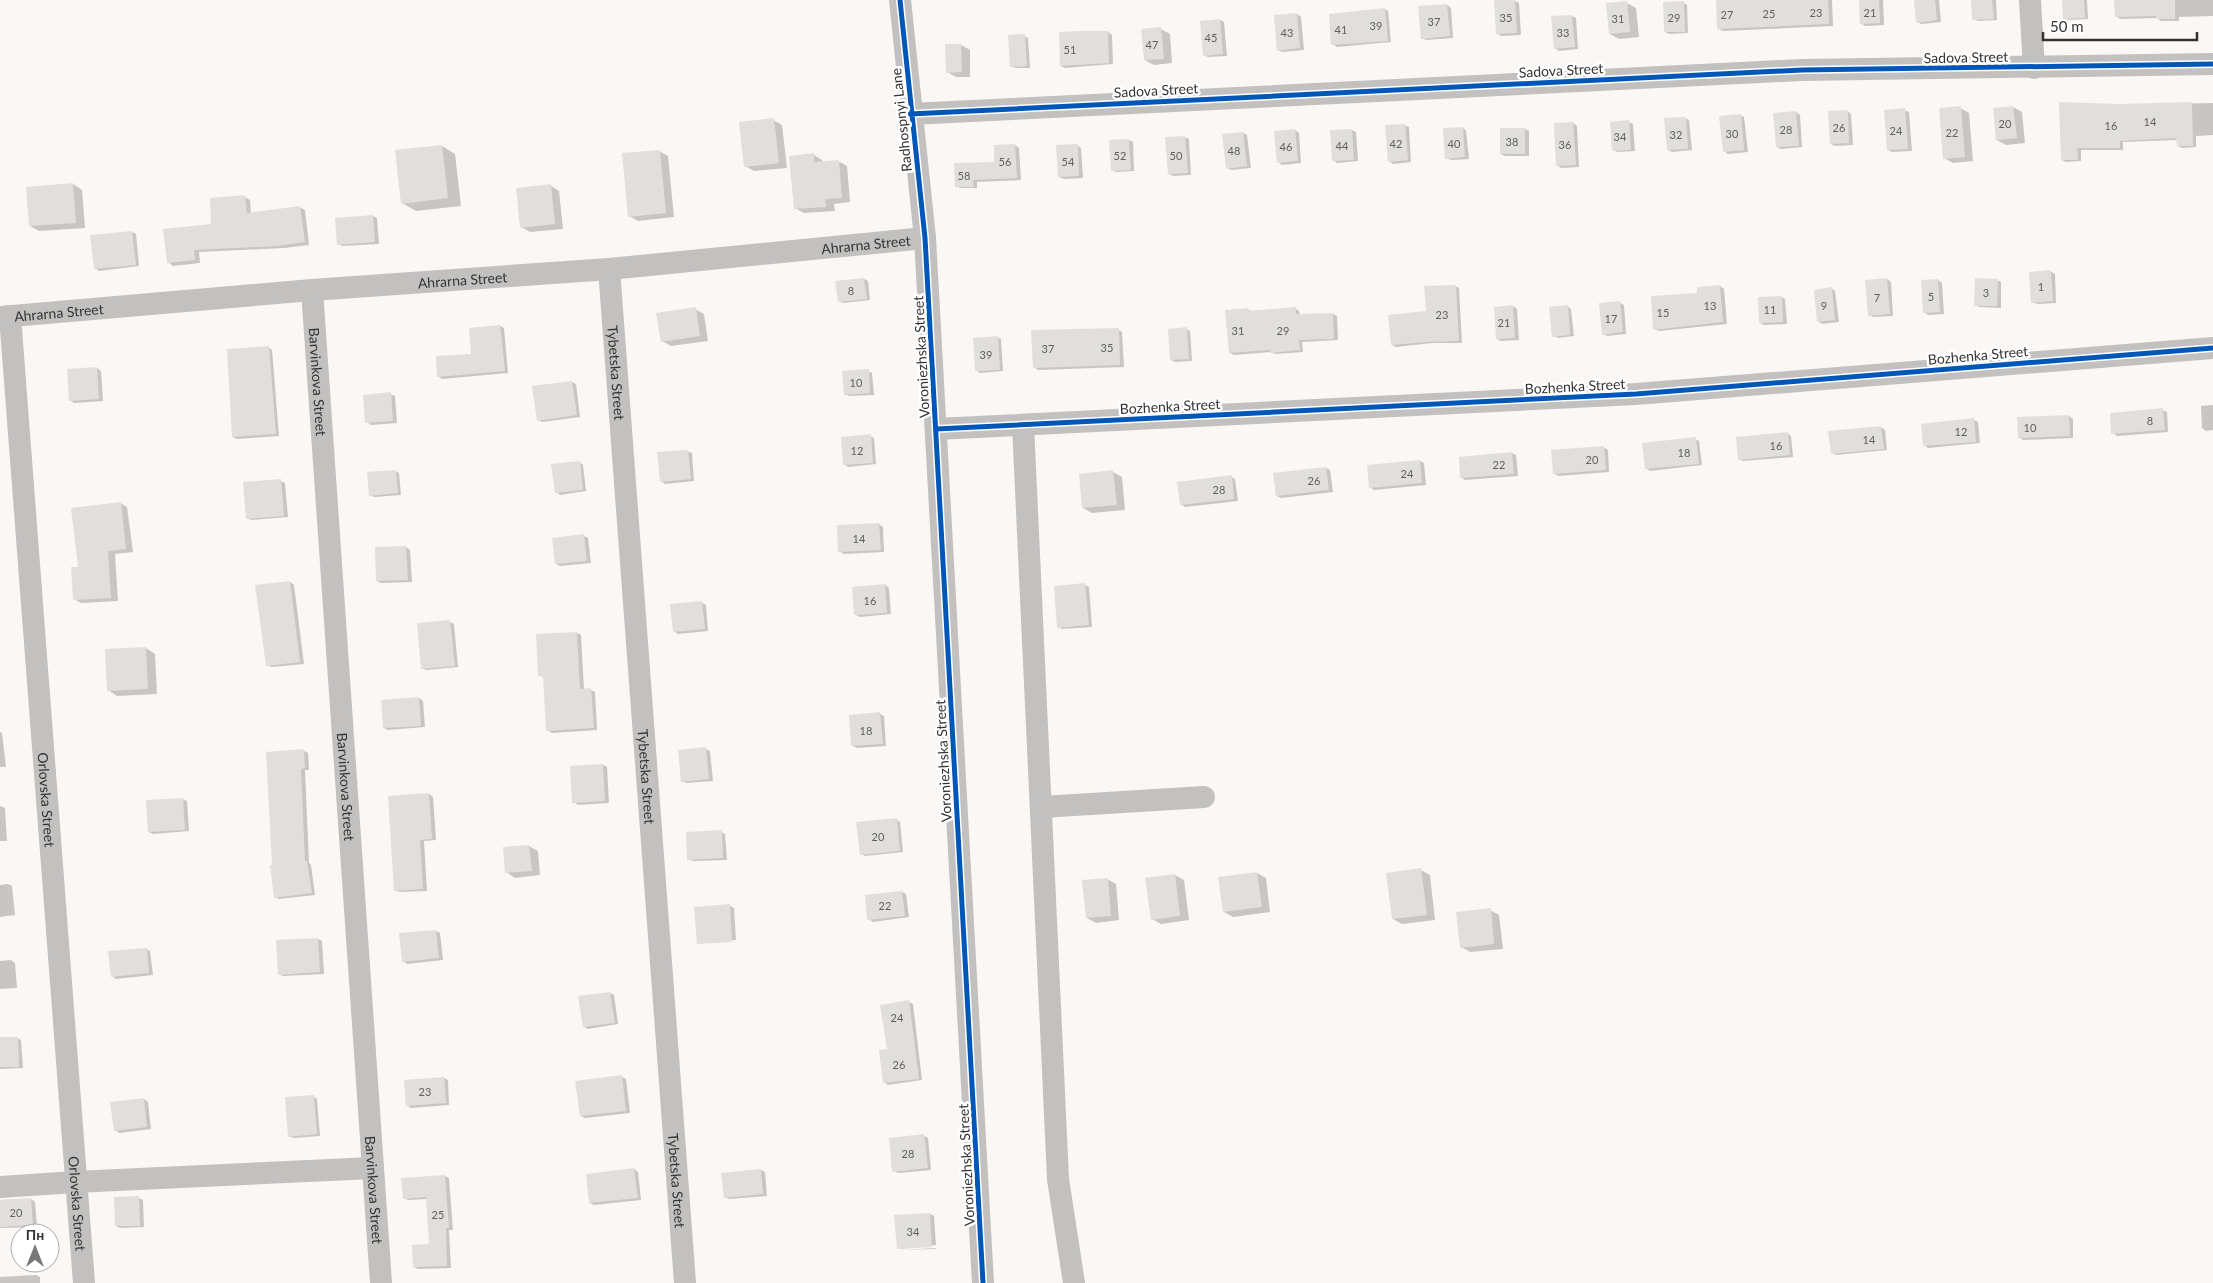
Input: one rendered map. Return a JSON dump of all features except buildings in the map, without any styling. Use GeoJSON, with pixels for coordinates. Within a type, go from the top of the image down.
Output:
{"type":"FeatureCollection","features":[{"type":"Feature","properties":{"kind":"street","name":"Radhospnyi Lane"},"geometry":{"type":"LineString","coordinates":[[900,0],[910,114],[925,238]]}},
{"type":"Feature","properties":{"kind":"street"},"geometry":{"type":"LineString","coordinates":[[2030,0],[2034,68]]}},
{"type":"Feature","properties":{"kind":"street","name":"Sadova Street"},"geometry":{"type":"LineString","coordinates":[[910,114],[1792,70],[2213,64]]}},
{"type":"Feature","properties":{"kind":"street","name":"Ahrarna Street"},"geometry":{"type":"LineString","coordinates":[[5,316],[312,290],[608,269],[925,238]]}},
{"type":"Feature","properties":{"kind":"street","name":"Voroniezhska Street"},"geometry":{"type":"LineString","coordinates":[[925,238],[983,1283]]}},
{"type":"Feature","properties":{"kind":"street","name":"Tybetska Street"},"geometry":{"type":"LineString","coordinates":[[608,269],[685,1283]]}},
{"type":"Feature","properties":{"kind":"street","name":"Barvinkova Street"},"geometry":{"type":"LineString","coordinates":[[312,290],[380,1283]]}},
{"type":"Feature","properties":{"kind":"street","name":"Orlovska Street"},"geometry":{"type":"LineString","coordinates":[[5,316],[84,1283]]}},
{"type":"Feature","properties":{"kind":"street","name":"Bozhenka Street"},"geometry":{"type":"LineString","coordinates":[[936,429],[1636,394],[2213,348]]}},
{"type":"Feature","properties":{"kind":"street"},"geometry":{"type":"LineString","coordinates":[[1023,424],[1058,1180],[1074,1283]]}},
{"type":"Feature","properties":{"kind":"street"},"geometry":{"type":"LineString","coordinates":[[1042,807],[1204,797]]}},
{"type":"Feature","properties":{"kind":"street"},"geometry":{"type":"LineString","coordinates":[[0,1187],[373,1168]]}},
{"type":"Feature","properties":{"kind":"cycle path"},"geometry":{"type":"LineString","coordinates":[[900,0],[925,238],[983,1283]]}},
{"type":"Feature","properties":{"kind":"cycle path"},"geometry":{"type":"LineString","coordinates":[[910,114],[1802,70],[2213,64]]}},
{"type":"Feature","properties":{"kind":"cycle path"},"geometry":{"type":"LineString","coordinates":[[936,429],[1636,394],[2213,348]]}}]}
